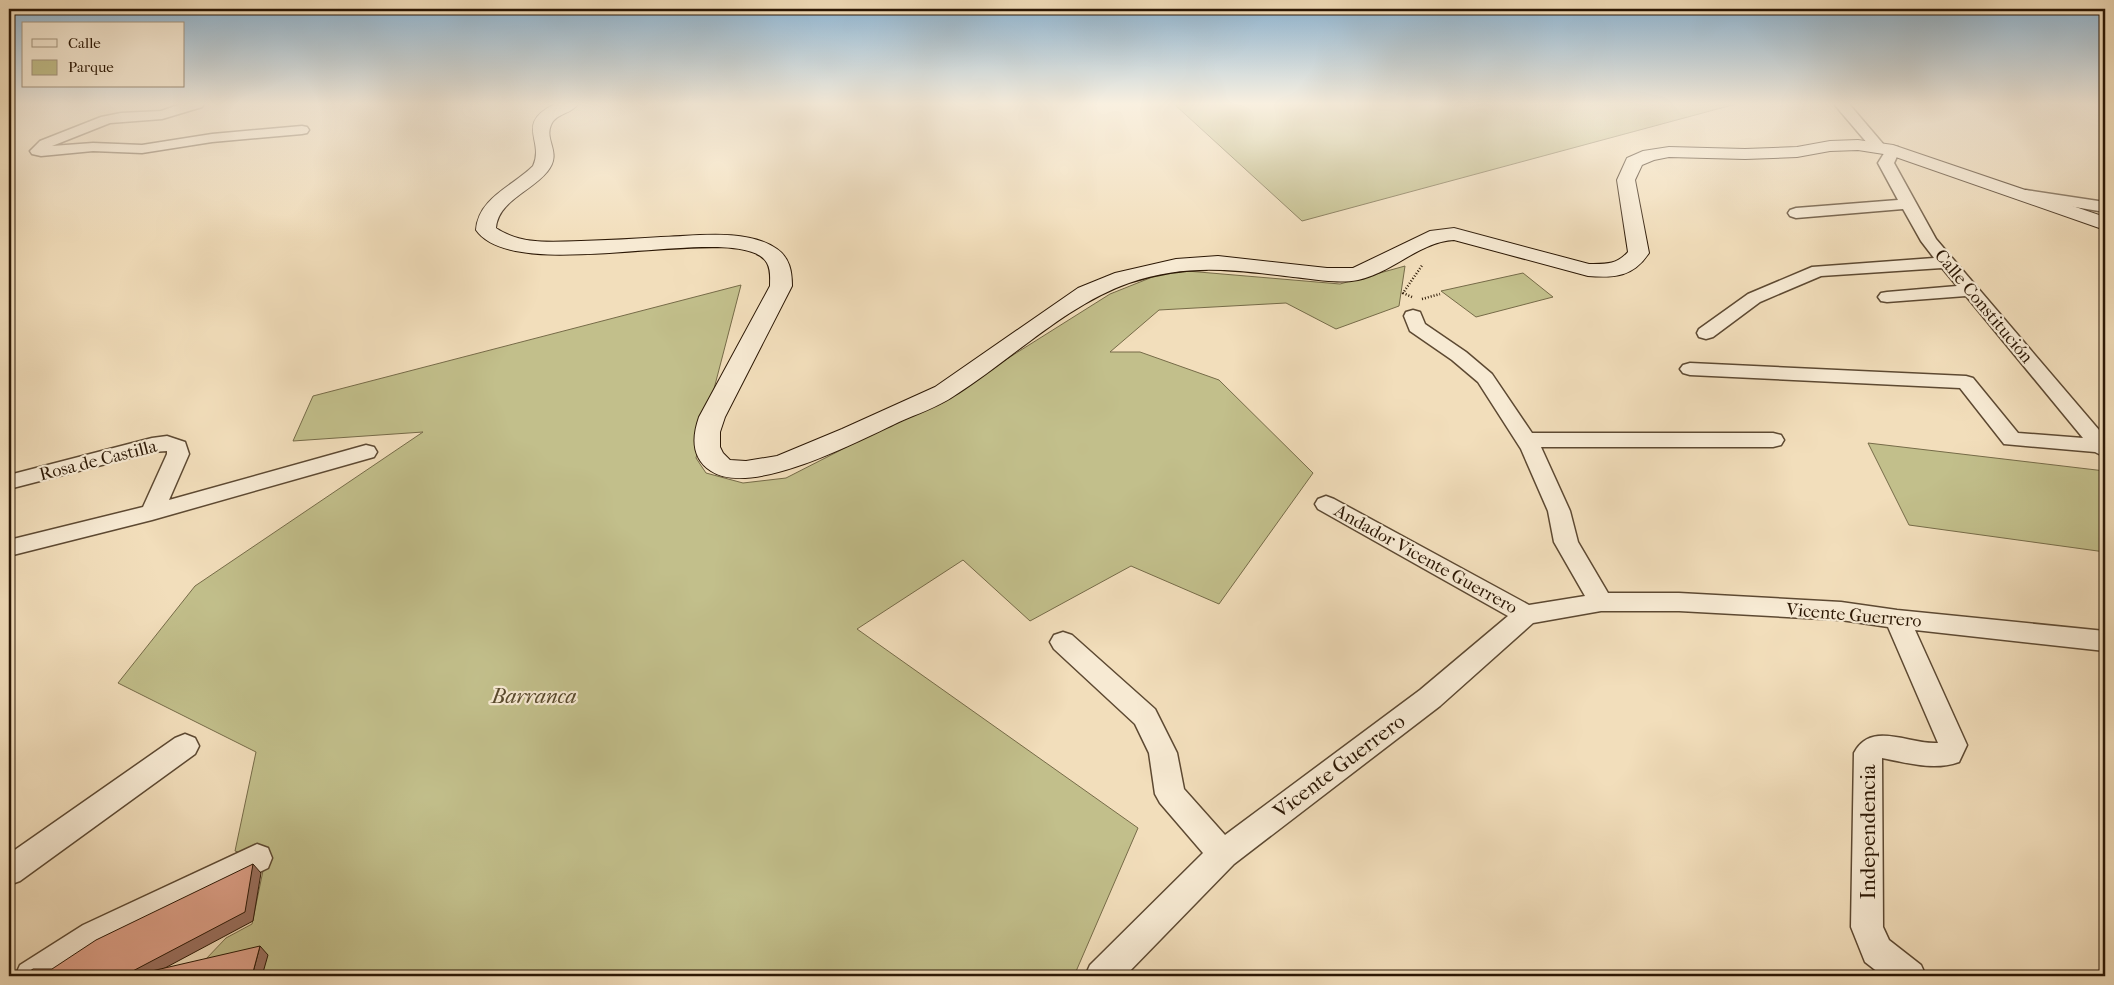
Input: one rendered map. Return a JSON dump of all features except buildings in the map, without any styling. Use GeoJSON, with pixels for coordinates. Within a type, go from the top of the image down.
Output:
{"type":"FeatureCollection","features":[{"type":"Feature","properties":{"kind":"main road"},"geometry":{"type":"LineString","coordinates":[[545,150],[545,162],[536,173],[497,204],[485,224],[486,230],[495,237],[508,243],[544,249],[717,241],[742,243],[758,247],[778,262],[783,273],[781,286],[712,417],[707,432],[707,447],[711,457],[721,466],[733,470],[746,470],[783,463],[944,392],[1086,293],[1123,278],[1176,265],[1218,262],[1326,274],[1356,274],[1437,235],[1454,234],[1588,270],[1611,271],[1628,265],[1639,253],[1626,180],[1634,162],[1648,155],[1669,152],[1745,154],[1808,150]]}},
{"type":"Feature","properties":{"kind":"main road"},"geometry":{"type":"LineString","coordinates":[[1889,150],[2026,195],[2105,224]]}},
{"type":"Feature","properties":{"kind":"street"},"geometry":{"type":"LineString","coordinates":[[37,150],[41,152],[62,150]]}},
{"type":"Feature","properties":{"kind":"street","name":"Calle Constitución"},"geometry":{"type":"LineString","coordinates":[[1886,150],[1886,163],[1907,204],[1930,241],[2104,448]]}},
{"type":"Feature","properties":{"kind":"street"},"geometry":{"type":"LineString","coordinates":[[2026,195],[2105,207]]}},
{"type":"Feature","properties":{"kind":"street"},"geometry":{"type":"LineString","coordinates":[[1796,213],[1907,204]]}},
{"type":"Feature","properties":{"kind":"street"},"geometry":{"type":"LineString","coordinates":[[1706,333],[1754,298],[1818,271],[1947,262]]}},
{"type":"Feature","properties":{"kind":"street"},"geometry":{"type":"LineString","coordinates":[[1888,297],[1972,290]]}},
{"type":"Feature","properties":{"kind":"street"},"geometry":{"type":"LineString","coordinates":[[1414,316],[1417,328],[1459,356],[1485,378],[1532,449],[1559,512],[1566,542],[1602,602]]}},
{"type":"Feature","properties":{"kind":"street"},"geometry":{"type":"LineString","coordinates":[[1690,369],[1966,382],[2012,439],[2104,448]]}},
{"type":"Feature","properties":{"kind":"street"},"geometry":{"type":"LineString","coordinates":[[1526,440],[1773,440]]}},
{"type":"Feature","properties":{"kind":"street","name":"Rosa de Castilla"},"geometry":{"type":"LineString","coordinates":[[9,482],[152,444],[167,443],[176,447],[178,454],[152,512]]}},
{"type":"Feature","properties":{"kind":"street"},"geometry":{"type":"LineString","coordinates":[[9,548],[152,512],[366,452]]}},
{"type":"Feature","properties":{"kind":"street","name":"Andador Vicente Guerrero"},"geometry":{"type":"LineString","coordinates":[[1326,504],[1526,615]]}},
{"type":"Feature","properties":{"kind":"street","name":"Vicente Guerrero"},"geometry":{"type":"LineString","coordinates":[[1102,976],[1223,854],[1430,698],[1526,615],[1602,602],[1679,602],[1841,611],[1897,619],[2105,641]]}},
{"type":"Feature","properties":{"kind":"street","name":"Independencia"},"geometry":{"type":"LineString","coordinates":[[1897,619],[1953,745],[1949,754],[1933,755],[1877,746],[1868,753],[1867,927],[1877,951],[1909,976]]}},
{"type":"Feature","properties":{"kind":"street"},"geometry":{"type":"LineString","coordinates":[[1063,642],[1145,717],[1162,754],[1170,794],[1223,854]]}},
{"type":"Feature","properties":{"kind":"street"},"geometry":{"type":"LineString","coordinates":[[9,871],[185,746]]}},
{"type":"Feature","properties":{"kind":"street"},"geometry":{"type":"LineString","coordinates":[[32,976],[94,936],[257,858]]}},
{"type":"Feature","properties":{"kind":"path"},"geometry":{"type":"LineString","coordinates":[[1440,294],[1420,300],[1403,293],[1425,261],[1454,234]]}},
{"type":"Feature","properties":{"kind":"green space"},"geometry":{"type":"Polygon","coordinates":[[[1224,150],[1565,150],[1302,221],[1224,150]]]}},
{"type":"Feature","properties":{"kind":"green space","name":"Barranca"},"geometry":{"type":"Polygon","coordinates":[[[1405,266],[1399,306],[1336,329],[1286,303],[1159,310],[1110,352],[1140,352],[1219,380],[1313,473],[1219,604],[1131,566],[1030,621],[963,560],[857,629],[1138,828],[1074,976],[248,976],[205,960],[226,938],[252,924],[265,861],[235,851],[256,752],[118,683],[195,586],[423,432],[293,441],[313,396],[741,285],[696,458],[706,473],[743,483],[786,478],[929,405],[994,367],[1110,294],[1160,274],[1187,271],[1340,284],[1405,266]]]}},
{"type":"Feature","properties":{"kind":"green space"},"geometry":{"type":"Polygon","coordinates":[[[1523,273],[1553,297],[1476,317],[1441,291],[1523,273]]]}},
{"type":"Feature","properties":{"kind":"green space"},"geometry":{"type":"Polygon","coordinates":[[[1868,443],[2105,471],[2105,552],[1909,525],[1868,443]]]}}]}
